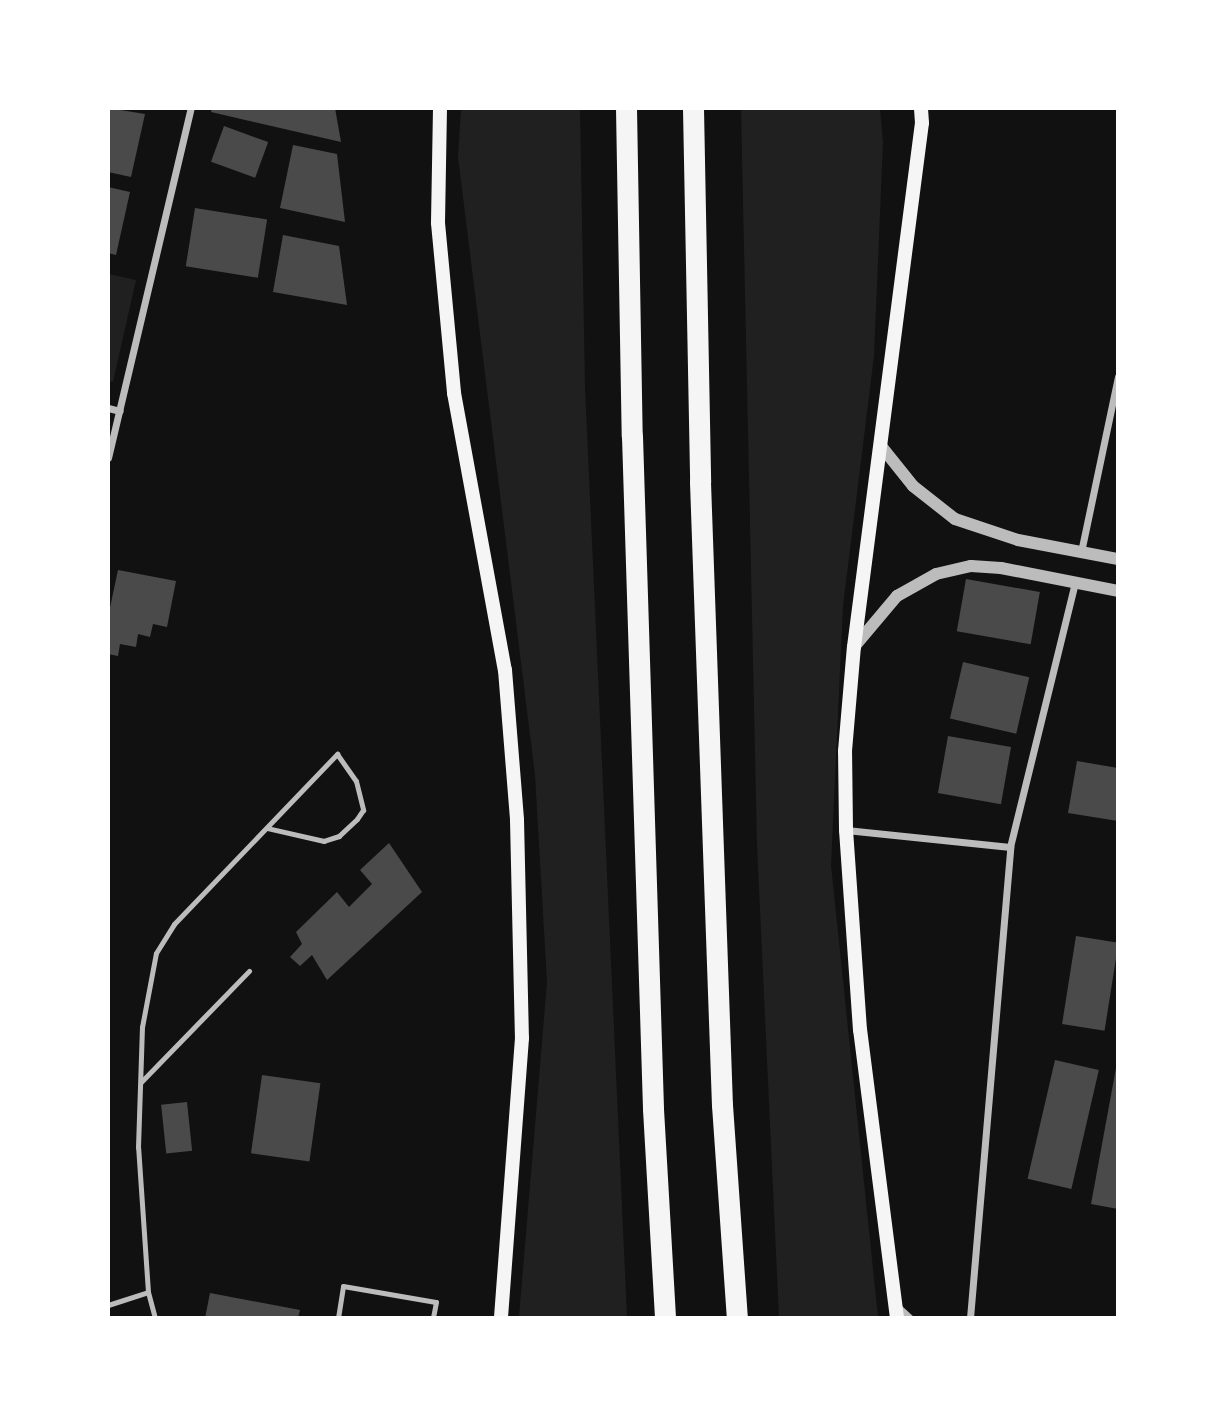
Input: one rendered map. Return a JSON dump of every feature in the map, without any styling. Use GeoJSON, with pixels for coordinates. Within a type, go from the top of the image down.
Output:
{"type":"FeatureCollection","features":[{"type":"Feature","properties":{"kind":"highway"},"geometry":{"type":"LineString","coordinates":[[626,108],[633,464],[653,1109],[665,1318]]}},
{"type":"Feature","properties":{"kind":"highway"},"geometry":{"type":"LineString","coordinates":[[693,108],[700,496],[722,1105],[737,1318]]}},
{"type":"Feature","properties":{"kind":"main road"},"geometry":{"type":"LineString","coordinates":[[440,108],[438,223],[454,393],[505,670],[517,820],[522,1038],[501,1318]]}},
{"type":"Feature","properties":{"kind":"main road"},"geometry":{"type":"LineString","coordinates":[[896,1311],[860,1030],[846,830],[845,751],[854,647],[922,124],[921,108]]}},
{"type":"Feature","properties":{"kind":"street"},"geometry":{"type":"LineString","coordinates":[[108,458],[191,108]]}},
{"type":"Feature","properties":{"kind":"street"},"geometry":{"type":"LineString","coordinates":[[1081,552],[1118,377]]}},
{"type":"Feature","properties":{"kind":"street"},"geometry":{"type":"LineString","coordinates":[[108,408],[120,411]]}},
{"type":"Feature","properties":{"kind":"street"},"geometry":{"type":"LineString","coordinates":[[881,446],[913,486],[955,519],[996,534],[1118,559]]}},
{"type":"Feature","properties":{"kind":"street"},"geometry":{"type":"LineString","coordinates":[[854,647],[897,596],[936,574],[971,566],[991,567],[1118,591]]}},
{"type":"Feature","properties":{"kind":"street"},"geometry":{"type":"LineString","coordinates":[[970,1318],[1010,847],[1076,582]]}},
{"type":"Feature","properties":{"kind":"street"},"geometry":{"type":"LineString","coordinates":[[846,830],[1010,847]]}},
{"type":"Feature","properties":{"kind":"street"},"geometry":{"type":"LineString","coordinates":[[896,1311],[910,1318]]}},
{"type":"Feature","properties":{"kind":"lane"},"geometry":{"type":"LineString","coordinates":[[155,1318],[149,1292],[138,1147],[142,1027],[156,953],[174,924],[337,754],[356,781],[363,810],[357,819],[339,836],[324,841],[267,828]]}},
{"type":"Feature","properties":{"kind":"lane"},"geometry":{"type":"LineString","coordinates":[[141,1082],[249,971]]}},
{"type":"Feature","properties":{"kind":"lane"},"geometry":{"type":"LineString","coordinates":[[338,1318],[343,1286],[436,1302],[433,1318]]}},
{"type":"Feature","properties":{"kind":"lane"},"geometry":{"type":"LineString","coordinates":[[108,1304],[149,1292]]}},
{"type":"Feature","properties":{"kind":"shaded area"},"geometry":{"type":"Polygon","coordinates":[[[461,109],[580,109],[585,387],[627,1317],[519,1317],[547,982],[535,775],[458,157],[461,109]]]}},
{"type":"Feature","properties":{"kind":"shaded area"},"geometry":{"type":"Polygon","coordinates":[[[741,109],[880,109],[883,142],[874,356],[843,606],[831,865],[878,1317],[779,1317],[757,845],[741,109]]]}},
{"type":"Feature","properties":{"kind":"shaded area"},"geometry":{"type":"Polygon","coordinates":[[[109,274],[136,280],[113,382],[108,381],[109,274]]]}},
{"type":"Feature","properties":{"kind":"building"},"geometry":{"type":"Polygon","coordinates":[[[108,108],[145,114],[131,177],[108,172],[108,108]]]}},
{"type":"Feature","properties":{"kind":"building"},"geometry":{"type":"Polygon","coordinates":[[[212,108],[335,108],[341,142],[211,112],[212,108]]]}},
{"type":"Feature","properties":{"kind":"building"},"geometry":{"type":"Polygon","coordinates":[[[224,126],[268,142],[255,178],[211,162],[224,126]]]}},
{"type":"Feature","properties":{"kind":"building"},"geometry":{"type":"Polygon","coordinates":[[[293,145],[337,154],[345,222],[280,208],[293,145]]]}},
{"type":"Feature","properties":{"kind":"building"},"geometry":{"type":"Polygon","coordinates":[[[108,187],[130,192],[116,255],[108,253],[108,187]]]}},
{"type":"Feature","properties":{"kind":"building"},"geometry":{"type":"Polygon","coordinates":[[[195,208],[267,219],[258,278],[186,266],[195,208]]]}},
{"type":"Feature","properties":{"kind":"building"},"geometry":{"type":"Polygon","coordinates":[[[283,235],[339,246],[347,305],[273,292],[283,235]]]}},
{"type":"Feature","properties":{"kind":"building"},"geometry":{"type":"Polygon","coordinates":[[[118,570],[176,581],[167,627],[153,624],[150,637],[138,634],[136,647],[120,644],[118,656],[108,654],[108,617],[118,570]]]}},
{"type":"Feature","properties":{"kind":"building"},"geometry":{"type":"Polygon","coordinates":[[[966,579],[1040,592],[1031,644],[957,631],[966,579]]]}},
{"type":"Feature","properties":{"kind":"building"},"geometry":{"type":"Polygon","coordinates":[[[963,662],[1029,677],[1016,734],[950,719],[963,662]]]}},
{"type":"Feature","properties":{"kind":"building"},"geometry":{"type":"Polygon","coordinates":[[[948,736],[1011,747],[1001,804],[938,793],[948,736]]]}},
{"type":"Feature","properties":{"kind":"building"},"geometry":{"type":"Polygon","coordinates":[[[1077,761],[1118,768],[1118,821],[1068,813],[1077,761]]]}},
{"type":"Feature","properties":{"kind":"building"},"geometry":{"type":"Polygon","coordinates":[[[389,843],[422,892],[327,980],[312,955],[300,966],[290,957],[302,944],[296,932],[337,892],[349,907],[372,884],[360,870],[389,843]]]}},
{"type":"Feature","properties":{"kind":"building"},"geometry":{"type":"Polygon","coordinates":[[[1076,936],[1118,943],[1105,1031],[1062,1024],[1076,936]]]}},
{"type":"Feature","properties":{"kind":"building"},"geometry":{"type":"Polygon","coordinates":[[[1055,1060],[1099,1070],[1071,1189],[1028,1179],[1055,1060]]]}},
{"type":"Feature","properties":{"kind":"building"},"geometry":{"type":"Polygon","coordinates":[[[1116,1068],[1118,1069],[1118,1209],[1091,1204],[1116,1068]]]}},
{"type":"Feature","properties":{"kind":"building"},"geometry":{"type":"Polygon","coordinates":[[[262,1075],[320,1083],[309,1161],[251,1153],[262,1075]]]}},
{"type":"Feature","properties":{"kind":"building"},"geometry":{"type":"Polygon","coordinates":[[[187,1102],[192,1151],[166,1153],[161,1105],[187,1102]]]}},
{"type":"Feature","properties":{"kind":"building"},"geometry":{"type":"Polygon","coordinates":[[[210,1293],[300,1310],[298,1318],[205,1318],[210,1293]]]}}]}
